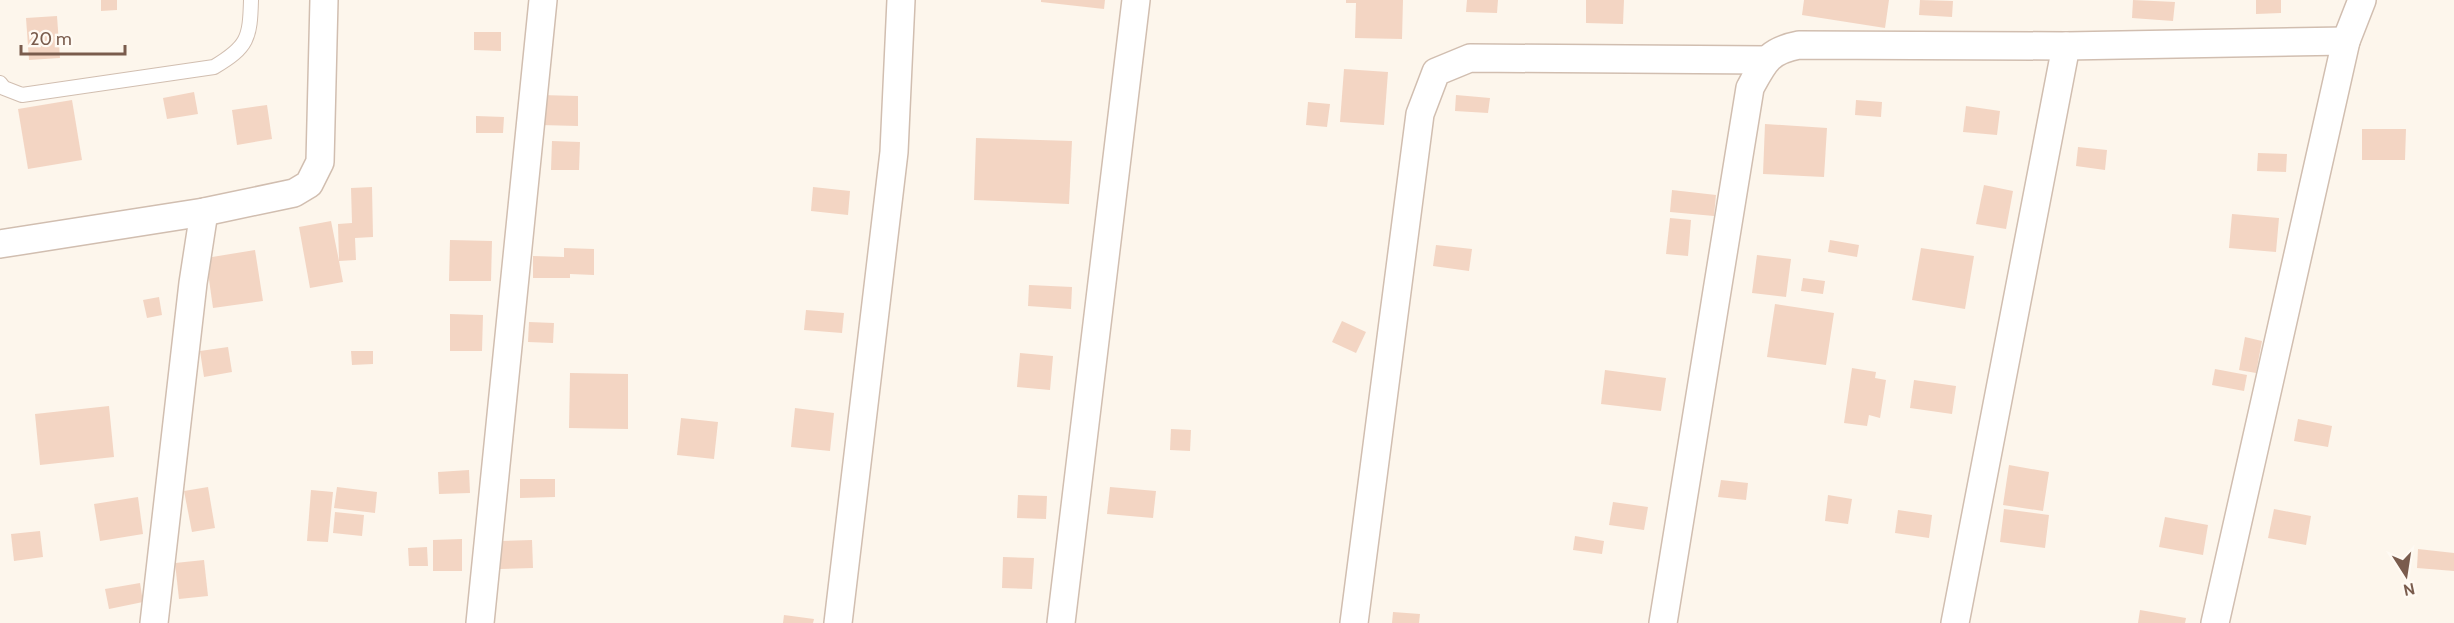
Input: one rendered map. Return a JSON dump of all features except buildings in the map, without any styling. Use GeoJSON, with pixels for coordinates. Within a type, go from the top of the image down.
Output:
{"type":"FeatureCollection","features":[{"type":"Feature","properties":{"kind":"street"},"geometry":{"type":"LineString","coordinates":[[0,244],[204,212],[294,193],[309,184],[320,162],[324,0]]}},
{"type":"Feature","properties":{"kind":"street"},"geometry":{"type":"LineString","coordinates":[[480,623],[543,0]]}},
{"type":"Feature","properties":{"kind":"street"},"geometry":{"type":"LineString","coordinates":[[838,623],[894,152],[901,0]]}},
{"type":"Feature","properties":{"kind":"street"},"geometry":{"type":"LineString","coordinates":[[1061,623],[1136,0]]}},
{"type":"Feature","properties":{"kind":"street"},"geometry":{"type":"LineString","coordinates":[[2215,623],[2346,41],[2362,0]]}},
{"type":"Feature","properties":{"kind":"street"},"geometry":{"type":"LineString","coordinates":[[1663,623],[1750,88],[1766,60],[1780,49],[1799,45],[2066,46],[2346,41]]}},
{"type":"Feature","properties":{"kind":"street"},"geometry":{"type":"LineString","coordinates":[[1955,623],[2066,46]]}},
{"type":"Feature","properties":{"kind":"street"},"geometry":{"type":"LineString","coordinates":[[1354,623],[1420,114],[1436,72],[1470,58],[1766,60]]}},
{"type":"Feature","properties":{"kind":"street"},"geometry":{"type":"LineString","coordinates":[[154,623],[193,284],[204,212]]}},
{"type":"Feature","properties":{"kind":"lane"},"geometry":{"type":"LineString","coordinates":[[0,82],[4,88],[22,95],[214,67],[238,53],[250,33],[251,0]]}}]}
